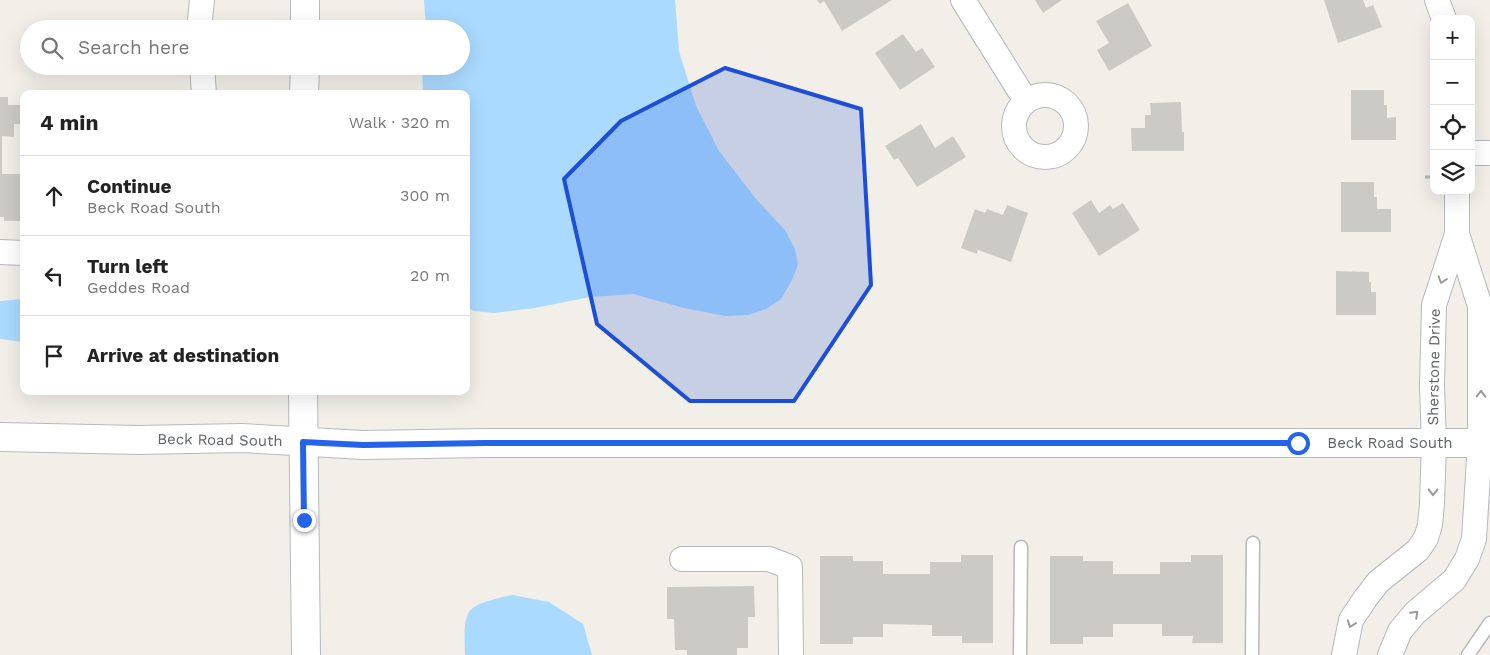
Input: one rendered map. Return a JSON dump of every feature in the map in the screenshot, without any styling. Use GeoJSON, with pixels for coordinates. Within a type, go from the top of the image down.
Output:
{"type":"FeatureCollection","features":[{"type":"Feature","properties":{"kind":"main road"},"geometry":{"type":"LineString","coordinates":[[305,0],[305,20]]}},
{"type":"Feature","properties":{"kind":"main road"},"geometry":{"type":"LineString","coordinates":[[304,90],[305,75]]}},
{"type":"Feature","properties":{"kind":"main road"},"geometry":{"type":"LineString","coordinates":[[303,395],[306,655]]}},
{"type":"Feature","properties":{"kind":"main road","name":"Beck Road South"},"geometry":{"type":"LineString","coordinates":[[0,437],[139,440],[242,438],[363,445],[485,443],[1485,443]]}},
{"type":"Feature","properties":{"kind":"street"},"geometry":{"type":"LineString","coordinates":[[201,20],[202,0]]}},
{"type":"Feature","properties":{"kind":"street"},"geometry":{"type":"LineString","coordinates":[[963,0],[1026,101]]}},
{"type":"Feature","properties":{"kind":"street"},"geometry":{"type":"LineString","coordinates":[[1437,0],[1443,15]]}},
{"type":"Feature","properties":{"kind":"street"},"geometry":{"type":"LineString","coordinates":[[203,75],[204,90]]}},
{"type":"Feature","properties":{"kind":"street"},"geometry":{"type":"LineString","coordinates":[[1475,153],[1490,153]]}},
{"type":"Feature","properties":{"kind":"street","name":"Sherstone Drive"},"geometry":{"type":"LineString","coordinates":[[1390,655],[1400,631],[1415,613],[1454,580],[1467,558],[1474,539],[1485,443],[1480,306],[1457,234],[1457,195]]}},
{"type":"Feature","properties":{"kind":"street","name":"Sherstone Drive"},"geometry":{"type":"LineString","coordinates":[[1344,655],[1351,620],[1378,582],[1418,550],[1426,538],[1430,525],[1434,443],[1432,386],[1434,305],[1457,234]]}},
{"type":"Feature","properties":{"kind":"street"},"geometry":{"type":"LineString","coordinates":[[0,252],[20,253]]}},
{"type":"Feature","properties":{"kind":"street"},"geometry":{"type":"LineString","coordinates":[[682,559],[769,559],[790,567],[791,655]]}},
{"type":"Feature","properties":{"kind":"lane"},"geometry":{"type":"LineString","coordinates":[[1252,655],[1253,542]]}},
{"type":"Feature","properties":{"kind":"lane"},"geometry":{"type":"LineString","coordinates":[[1020,655],[1021,547]]}},
{"type":"Feature","properties":{"kind":"lane"},"geometry":{"type":"LineString","coordinates":[[1468,655],[1490,623]]}},
{"type":"Feature","properties":{"kind":"path"},"geometry":{"type":"LineString","coordinates":[[1425,177],[1430,177]]}},
{"type":"Feature","properties":{"kind":"highlighted area"},"geometry":{"type":"Polygon","coordinates":[[[725,68],[861,109],[871,285],[794,401],[690,401],[597,324],[564,179],[621,121],[725,68]]]}},
{"type":"Feature","properties":{"kind":"water"},"geometry":{"type":"Polygon","coordinates":[[[424,0],[675,0],[679,51],[696,106],[719,151],[756,199],[785,230],[795,249],[798,265],[781,299],[766,309],[748,315],[725,316],[684,308],[633,294],[590,297],[534,308],[494,313],[470,309],[470,90],[423,90],[422,75],[470,75],[470,20],[425,20],[424,0]]]}},
{"type":"Feature","properties":{"kind":"water"},"geometry":{"type":"Polygon","coordinates":[[[20,299],[20,342],[0,339],[0,301],[20,299]]]}},
{"type":"Feature","properties":{"kind":"water"},"geometry":{"type":"Polygon","coordinates":[[[512,595],[549,602],[583,624],[592,655],[465,655],[465,626],[470,611],[485,602],[512,595]]]}},
{"type":"Feature","properties":{"kind":"building"},"geometry":{"type":"Polygon","coordinates":[[[817,0],[892,0],[842,31],[824,1],[820,4],[817,0]]]}},
{"type":"Feature","properties":{"kind":"building"},"geometry":{"type":"Polygon","coordinates":[[[1035,0],[1062,0],[1043,13],[1035,0]]]}},
{"type":"Feature","properties":{"kind":"building"},"geometry":{"type":"Polygon","coordinates":[[[1324,0],[1363,0],[1366,8],[1373,5],[1382,27],[1338,43],[1324,0]]]}},
{"type":"Feature","properties":{"kind":"building"},"geometry":{"type":"Polygon","coordinates":[[[1128,3],[1152,46],[1109,71],[1097,50],[1109,43],[1096,21],[1128,3]]]}},
{"type":"Feature","properties":{"kind":"building"},"geometry":{"type":"Polygon","coordinates":[[[903,34],[916,52],[922,48],[935,67],[900,90],[875,53],[903,34]]]}},
{"type":"Feature","properties":{"kind":"building"},"geometry":{"type":"Polygon","coordinates":[[[1351,90],[1384,90],[1384,105],[1387,105],[1387,118],[1396,117],[1396,140],[1351,140],[1351,90]]]}},
{"type":"Feature","properties":{"kind":"building"},"geometry":{"type":"Polygon","coordinates":[[[0,97],[8,97],[8,105],[20,105],[20,124],[14,124],[14,137],[2,136],[2,174],[20,174],[20,221],[4,221],[4,217],[0,217],[0,97]]]}},
{"type":"Feature","properties":{"kind":"building"},"geometry":{"type":"Polygon","coordinates":[[[1181,102],[1184,151],[1132,151],[1131,128],[1145,128],[1145,115],[1151,115],[1150,103],[1181,102]]]}},
{"type":"Feature","properties":{"kind":"building"},"geometry":{"type":"Polygon","coordinates":[[[921,124],[935,148],[953,136],[966,157],[917,187],[898,158],[894,160],[885,146],[921,124]]]}},
{"type":"Feature","properties":{"kind":"building"},"geometry":{"type":"Polygon","coordinates":[[[1341,182],[1374,182],[1374,197],[1377,197],[1377,209],[1391,209],[1391,232],[1341,232],[1341,182]]]}},
{"type":"Feature","properties":{"kind":"building"},"geometry":{"type":"Polygon","coordinates":[[[1091,200],[1099,213],[1110,205],[1113,209],[1123,203],[1140,230],[1099,256],[1072,213],[1091,200]]]}},
{"type":"Feature","properties":{"kind":"building"},"geometry":{"type":"Polygon","coordinates":[[[1007,205],[1028,213],[1011,262],[978,250],[977,254],[961,248],[975,209],[985,213],[987,209],[1003,215],[1007,205]]]}},
{"type":"Feature","properties":{"kind":"building"},"geometry":{"type":"Polygon","coordinates":[[[1336,271],[1369,272],[1371,292],[1376,292],[1376,315],[1336,315],[1336,271]]]}},
{"type":"Feature","properties":{"kind":"building"},"geometry":{"type":"Polygon","coordinates":[[[961,555],[993,555],[993,643],[962,643],[962,636],[932,636],[932,625],[883,624],[883,637],[853,637],[853,644],[820,644],[820,556],[853,556],[853,561],[883,561],[883,574],[930,574],[930,562],[961,562],[961,555]]]}},
{"type":"Feature","properties":{"kind":"building"},"geometry":{"type":"Polygon","coordinates":[[[1191,555],[1223,555],[1223,643],[1192,643],[1193,636],[1162,636],[1162,624],[1113,624],[1113,637],[1083,637],[1083,644],[1050,644],[1050,556],[1083,556],[1083,561],[1113,561],[1113,574],[1160,574],[1160,562],[1191,562],[1191,555]]]}},
{"type":"Feature","properties":{"kind":"building"},"geometry":{"type":"Polygon","coordinates":[[[754,586],[755,617],[748,617],[748,648],[737,648],[737,655],[687,655],[687,650],[675,650],[674,619],[667,619],[667,587],[754,586]]]}},
{"type":"Feature","properties":{"kind":"route"},"geometry":{"type":"LineString","coordinates":[[304,520],[303,442],[363,445],[485,443],[1298,443]]}}]}
